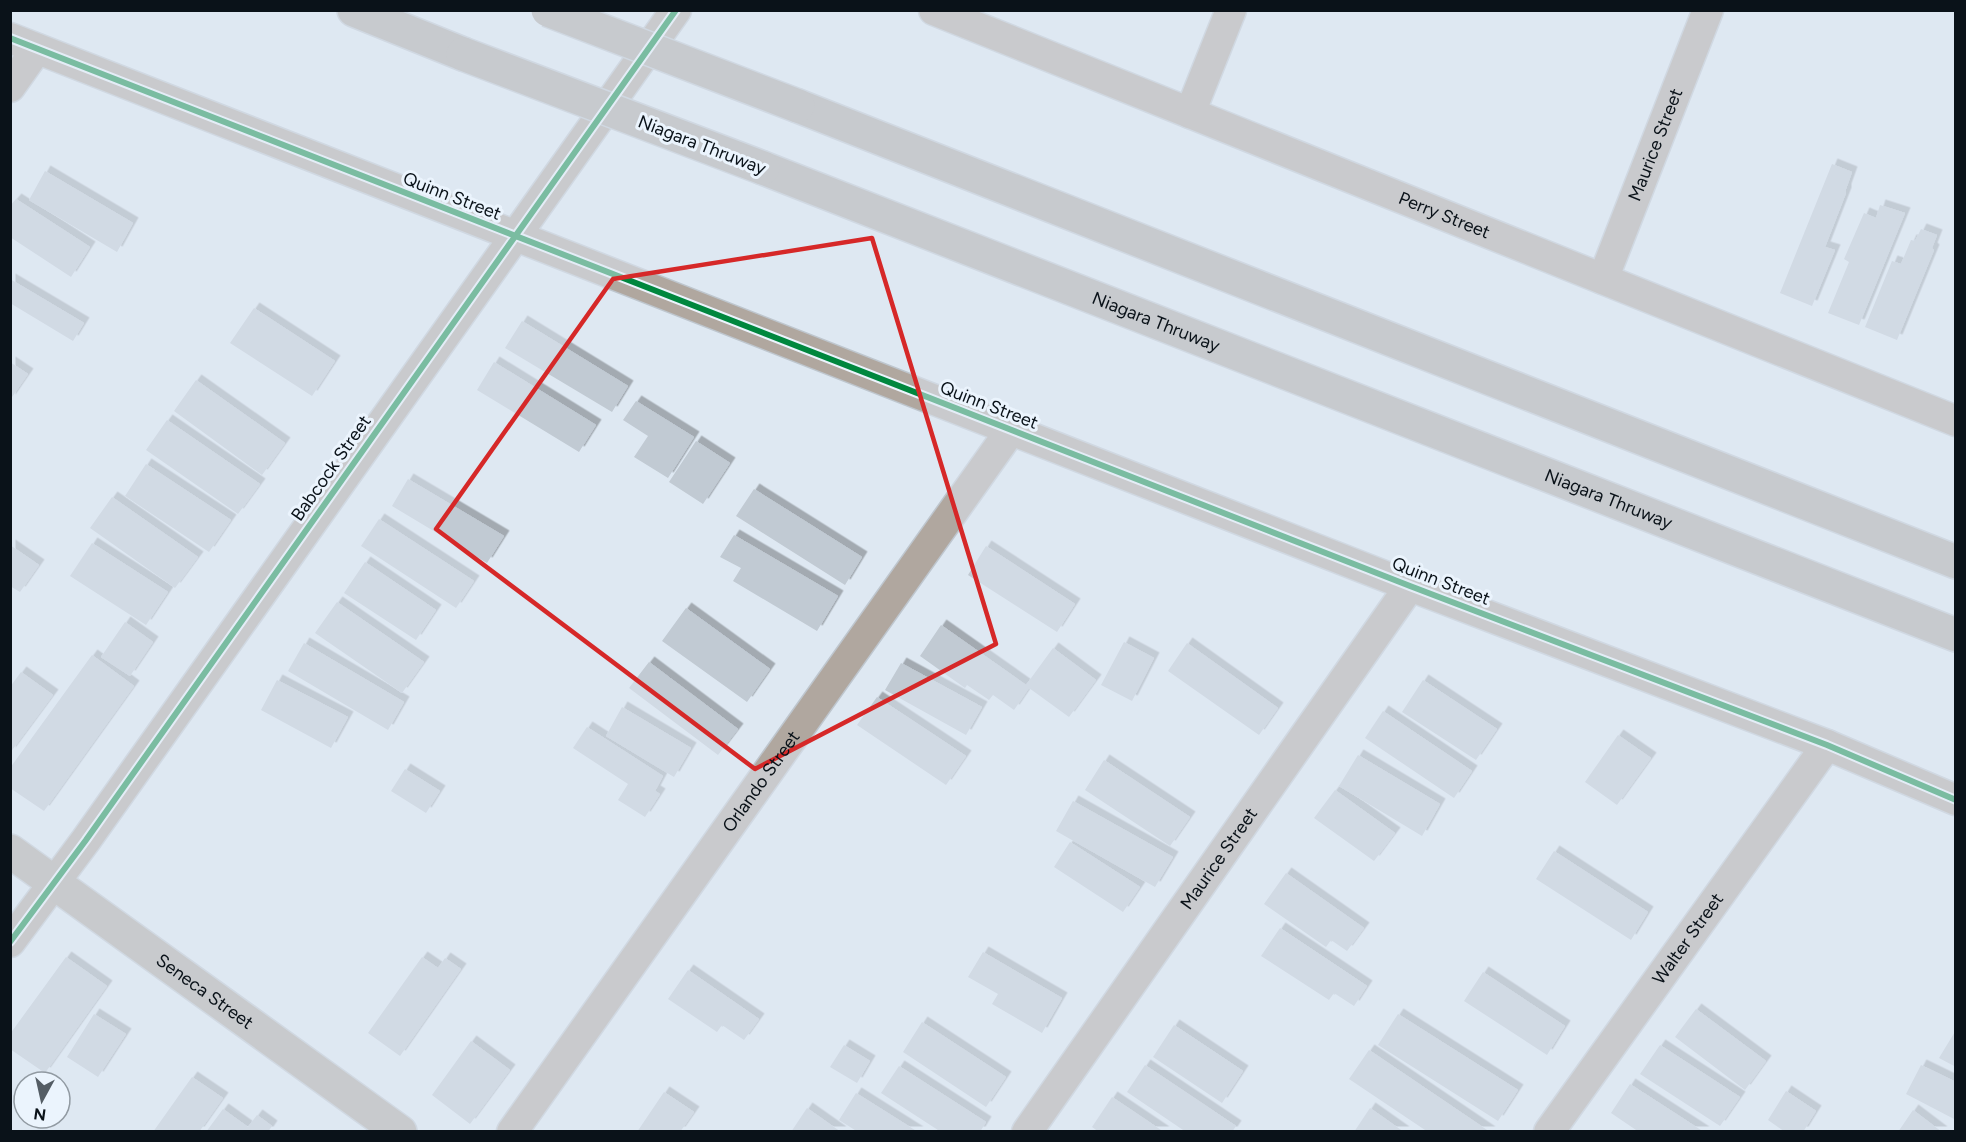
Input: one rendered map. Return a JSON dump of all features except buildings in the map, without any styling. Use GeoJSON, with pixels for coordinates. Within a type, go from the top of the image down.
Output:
{"type":"FeatureCollection","features":[{"type":"Feature","properties":{"kind":"highway","name":"Niagara Thruway"},"geometry":{"type":"LineString","coordinates":[[354,10],[1956,635]]}},
{"type":"Feature","properties":{"kind":"highway"},"geometry":{"type":"LineString","coordinates":[[548,10],[798,106],[1956,562]]}},
{"type":"Feature","properties":{"kind":"main road","name":"Seneca Street"},"geometry":{"type":"LineString","coordinates":[[10,851],[384,1127]]}},
{"type":"Feature","properties":{"kind":"street","name":"Babcock Street"},"geometry":{"type":"LineString","coordinates":[[10,942],[86,840],[676,10]]}},
{"type":"Feature","properties":{"kind":"street","name":"Perry Street"},"geometry":{"type":"LineString","coordinates":[[934,10],[1956,421]]}},
{"type":"Feature","properties":{"kind":"street"},"geometry":{"type":"LineString","coordinates":[[1190,113],[1231,10]]}},
{"type":"Feature","properties":{"kind":"street","name":"Maurice Street"},"geometry":{"type":"LineString","coordinates":[[1603,279],[1708,10]]}},
{"type":"Feature","properties":{"kind":"street","name":"Quinn Street"},"geometry":{"type":"LineString","coordinates":[[24,44],[1410,586],[1827,745],[1956,800]]}},
{"type":"Feature","properties":{"kind":"street"},"geometry":{"type":"LineString","coordinates":[[10,87],[24,44]]}},
{"type":"Feature","properties":{"kind":"street","name":"Orlando Street"},"geometry":{"type":"LineString","coordinates":[[512,1131],[1011,430]]}},
{"type":"Feature","properties":{"kind":"street","name":"Maurice Street"},"geometry":{"type":"LineString","coordinates":[[1027,1131],[1410,586]]}},
{"type":"Feature","properties":{"kind":"street","name":"Walter Street"},"geometry":{"type":"LineString","coordinates":[[1549,1131],[1827,745]]}},
{"type":"Feature","properties":{"kind":"highlighted area"},"geometry":{"type":"Polygon","coordinates":[[[872,238],[996,644],[755,769],[436,529],[613,279],[872,238]]]}},
{"type":"Feature","properties":{"kind":"cycle path"},"geometry":{"type":"LineString","coordinates":[[10,942],[86,840],[676,10]]}},
{"type":"Feature","properties":{"kind":"cycle path"},"geometry":{"type":"LineString","coordinates":[[10,38],[1410,586],[1827,745],[1956,800]]}}]}
